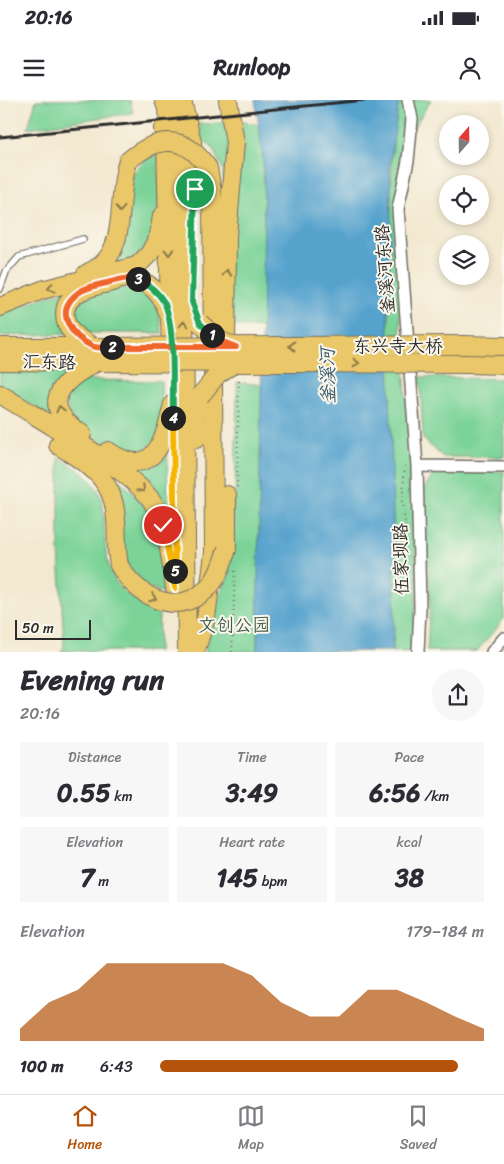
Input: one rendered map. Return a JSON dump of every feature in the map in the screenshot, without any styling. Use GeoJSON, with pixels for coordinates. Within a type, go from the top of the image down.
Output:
{"type":"FeatureCollection","features":[{"type":"Feature","properties":{"kind":"main road"},"geometry":{"type":"LineString","coordinates":[[154,100],[171,139],[170,324],[177,652]]}},
{"type":"Feature","properties":{"kind":"main road"},"geometry":{"type":"LineString","coordinates":[[164,100],[183,189],[186,644]]}},
{"type":"Feature","properties":{"kind":"main road"},"geometry":{"type":"LineString","coordinates":[[182,100],[192,142],[195,189],[192,302],[200,323],[236,355],[200,396],[196,417],[196,582],[186,644]]}},
{"type":"Feature","properties":{"kind":"main road"},"geometry":{"type":"LineString","coordinates":[[0,405],[90,466],[102,477],[111,494],[115,511],[119,565],[128,581],[144,595],[165,602],[187,601],[206,591],[219,574],[227,549],[225,392],[227,236],[235,143],[228,100]]}},
{"type":"Feature","properties":{"kind":"main road"},"geometry":{"type":"LineString","coordinates":[[0,307],[42,290],[136,266],[150,253],[159,235],[171,139]]}},
{"type":"Feature","properties":{"kind":"main road"},"geometry":{"type":"LineString","coordinates":[[72,282],[104,263],[114,247],[118,230],[123,175],[128,161],[142,149],[157,143],[171,142],[187,146],[199,155],[208,168],[212,191],[214,553],[206,618],[196,652]]}},
{"type":"Feature","properties":{"kind":"main road"},"geometry":{"type":"LineString","coordinates":[[170,324],[162,300],[152,288],[140,280],[130,278],[78,292],[65,308],[65,320],[72,332],[96,355],[67,381],[60,392],[58,403],[60,416],[67,425],[116,457],[139,462],[156,451],[166,435],[173,404]]}},
{"type":"Feature","properties":{"kind":"main road","name":"东兴寺大桥"},"geometry":{"type":"LineString","coordinates":[[236,355],[463,345],[504,346]]}},
{"type":"Feature","properties":{"kind":"main road","name":"汇东路"},"geometry":{"type":"LineString","coordinates":[[0,347],[96,355]]}},
{"type":"Feature","properties":{"kind":"main road","name":"东兴寺大桥"},"geometry":{"type":"LineString","coordinates":[[96,355],[236,355],[504,365]]}},
{"type":"Feature","properties":{"kind":"main road","name":"汇东路"},"geometry":{"type":"LineString","coordinates":[[0,361],[96,355]]}},
{"type":"Feature","properties":{"kind":"main road"},"geometry":{"type":"LineString","coordinates":[[0,394],[124,473],[144,491],[155,504],[163,525],[175,588]]}},
{"type":"Feature","properties":{"kind":"street","name":"釜溪河东路"},"geometry":{"type":"LineString","coordinates":[[408,100],[412,119],[398,209],[417,466]]}},
{"type":"Feature","properties":{"kind":"street"},"geometry":{"type":"LineString","coordinates":[[417,466],[504,467]]}},
{"type":"Feature","properties":{"kind":"street","name":"伍家坝路"},"geometry":{"type":"LineString","coordinates":[[417,466],[420,608],[418,652]]}},
{"type":"Feature","properties":{"kind":"street"},"geometry":{"type":"LineString","coordinates":[[492,652],[504,638]]}},
{"type":"Feature","properties":{"kind":"lane"},"geometry":{"type":"LineString","coordinates":[[0,290],[6,272],[18,257],[83,239]]}},
{"type":"Feature","properties":{"kind":"path"},"geometry":{"type":"LineString","coordinates":[[232,652],[235,569]]}},
{"type":"Feature","properties":{"kind":"green space"},"geometry":{"type":"Polygon","coordinates":[[[36,100],[130,100],[133,113],[28,128],[36,100]]]}},
{"type":"Feature","properties":{"kind":"green space"},"geometry":{"type":"Polygon","coordinates":[[[399,100],[431,100],[408,136],[400,153],[401,330],[411,460],[417,582],[413,651],[392,652],[394,634],[389,292],[392,154],[399,100]]]}},
{"type":"Feature","properties":{"kind":"green space"},"geometry":{"type":"Polygon","coordinates":[[[244,122],[259,125],[263,156],[264,328],[231,326],[223,169],[211,146],[202,139],[200,124],[244,122]]]}},
{"type":"Feature","properties":{"kind":"green space"},"geometry":{"type":"Polygon","coordinates":[[[158,153],[159,196],[155,226],[150,239],[132,261],[106,269],[133,176],[144,161],[158,153]]]}},
{"type":"Feature","properties":{"kind":"green space"},"geometry":{"type":"Polygon","coordinates":[[[75,286],[67,334],[0,336],[0,315],[75,286]]]}},
{"type":"Feature","properties":{"kind":"green space"},"geometry":{"type":"Polygon","coordinates":[[[120,288],[130,288],[139,291],[152,299],[159,314],[162,333],[86,333],[77,327],[73,314],[80,298],[120,288]]]}},
{"type":"Feature","properties":{"kind":"green space"},"geometry":{"type":"Polygon","coordinates":[[[68,371],[53,417],[0,388],[0,372],[68,371]]]}},
{"type":"Feature","properties":{"kind":"green space"},"geometry":{"type":"Polygon","coordinates":[[[420,377],[504,379],[504,457],[443,457],[423,439],[420,377]]]}},
{"type":"Feature","properties":{"kind":"green space"},"geometry":{"type":"Polygon","coordinates":[[[88,380],[161,381],[162,423],[160,435],[140,455],[116,451],[75,425],[65,402],[73,388],[79,383],[88,380]]]}},
{"type":"Feature","properties":{"kind":"green space","name":"文创公园"},"geometry":{"type":"Polygon","coordinates":[[[237,382],[262,385],[257,651],[205,652],[213,616],[228,575],[231,561],[228,531],[235,491],[237,382]]]}},
{"type":"Feature","properties":{"kind":"green space"},"geometry":{"type":"Polygon","coordinates":[[[167,447],[169,526],[127,469],[167,447]]]}},
{"type":"Feature","properties":{"kind":"green space"},"geometry":{"type":"Polygon","coordinates":[[[59,457],[85,475],[97,489],[103,508],[105,543],[110,570],[122,589],[131,597],[159,612],[158,651],[61,651],[64,647],[59,550],[59,457]]]}},
{"type":"Feature","properties":{"kind":"green space"},"geometry":{"type":"Polygon","coordinates":[[[102,467],[134,494],[145,507],[153,521],[159,536],[162,553],[165,594],[141,584],[124,559],[102,467]]]}},
{"type":"Feature","properties":{"kind":"green space"},"geometry":{"type":"Polygon","coordinates":[[[447,471],[504,472],[504,619],[477,651],[427,651],[430,601],[424,488],[434,474],[447,471]]]}},
{"type":"Feature","properties":{"kind":"water","name":"釜溪河"},"geometry":{"type":"Polygon","coordinates":[[[255,100],[399,100],[390,165],[391,222],[388,304],[395,594],[392,651],[257,651],[264,212],[263,156],[255,100]]]}},
{"type":"Feature","properties":{"kind":"railway"},"geometry":{"type":"LineString","coordinates":[[0,137],[365,100]]}},
{"type":"Feature","properties":{"kind":"route"},"geometry":{"type":"LineString","coordinates":[[163,525],[175,588],[173,404],[172,392],[170,324],[166,308],[152,288],[140,280],[130,278],[78,292],[65,308],[65,320],[72,332],[94,347],[162,347],[231,347],[236,347],[218,340],[200,323],[192,302],[195,189]]}}]}
